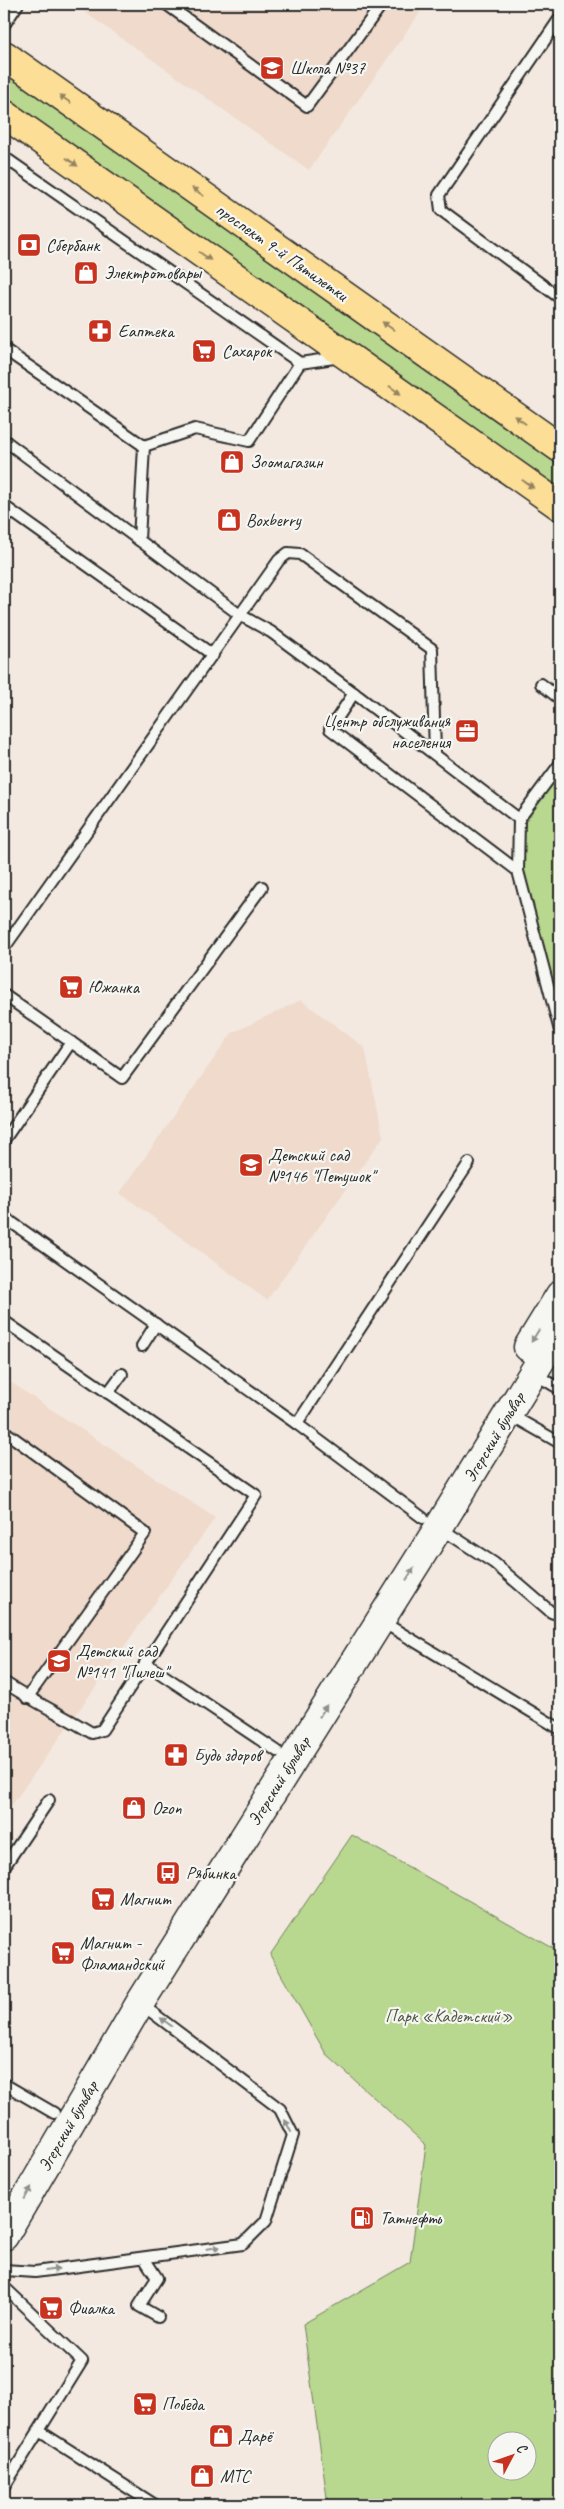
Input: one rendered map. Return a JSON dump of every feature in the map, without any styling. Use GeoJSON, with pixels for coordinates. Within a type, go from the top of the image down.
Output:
{"type":"FeatureCollection","features":[{"type":"Feature","properties":{"kind":"main road","name":"проспект 9-й Пятилетки"},"geometry":{"type":"LineString","coordinates":[[4,55],[560,447]]}},
{"type":"Feature","properties":{"kind":"main road"},"geometry":{"type":"LineString","coordinates":[[5,119],[560,506]]}},
{"type":"Feature","properties":{"kind":"main road","name":"Эгерский бульвар"},"geometry":{"type":"LineString","coordinates":[[4,2236],[62,2118],[501,1409],[525,1368],[560,1295]]}},
{"type":"Feature","properties":{"kind":"main road","name":"Эгерский бульвар"},"geometry":{"type":"LineString","coordinates":[[525,1368],[560,1329]]}},
{"type":"Feature","properties":{"kind":"main road","name":"Эгерский бульвар"},"geometry":{"type":"LineString","coordinates":[[4,2198],[62,2118],[140,2003],[285,1755],[380,1621],[431,1523]]}},
{"type":"Feature","properties":{"kind":"lane"},"geometry":{"type":"LineString","coordinates":[[4,25],[18,4]]}},
{"type":"Feature","properties":{"kind":"lane"},"geometry":{"type":"LineString","coordinates":[[166,4],[307,106],[382,4]]}},
{"type":"Feature","properties":{"kind":"lane"},"geometry":{"type":"LineString","coordinates":[[560,18],[439,195],[441,210],[560,298]]}},
{"type":"Feature","properties":{"kind":"lane"},"geometry":{"type":"LineString","coordinates":[[4,157],[300,363],[347,356]]}},
{"type":"Feature","properties":{"kind":"lane"},"geometry":{"type":"LineString","coordinates":[[4,349],[144,446]]}},
{"type":"Feature","properties":{"kind":"lane"},"geometry":{"type":"LineString","coordinates":[[144,446],[195,429],[249,441],[300,363]]}},
{"type":"Feature","properties":{"kind":"lane"},"geometry":{"type":"LineString","coordinates":[[4,440],[240,615],[271,632],[354,693],[519,819]]}},
{"type":"Feature","properties":{"kind":"lane"},"geometry":{"type":"LineString","coordinates":[[139,540],[144,446]]}},
{"type":"Feature","properties":{"kind":"lane"},"geometry":{"type":"LineString","coordinates":[[4,506],[213,655]]}},
{"type":"Feature","properties":{"kind":"lane"},"geometry":{"type":"LineString","coordinates":[[4,948],[279,560],[288,553],[300,554],[432,649],[435,753]]}},
{"type":"Feature","properties":{"kind":"lane"},"geometry":{"type":"LineString","coordinates":[[541,684],[560,699]]}},
{"type":"Feature","properties":{"kind":"lane"},"geometry":{"type":"LineString","coordinates":[[354,693],[330,729],[518,871]]}},
{"type":"Feature","properties":{"kind":"lane"},"geometry":{"type":"LineString","coordinates":[[560,764],[519,819],[518,871],[560,1031]]}},
{"type":"Feature","properties":{"kind":"lane"},"geometry":{"type":"LineString","coordinates":[[4,995],[122,1078],[262,887]]}},
{"type":"Feature","properties":{"kind":"lane"},"geometry":{"type":"LineString","coordinates":[[4,1140],[71,1042]]}},
{"type":"Feature","properties":{"kind":"lane"},"geometry":{"type":"LineString","coordinates":[[297,1424],[469,1163]]}},
{"type":"Feature","properties":{"kind":"lane"},"geometry":{"type":"LineString","coordinates":[[4,1217],[297,1424],[431,1523],[494,1563],[550,1612],[560,1615]]}},
{"type":"Feature","properties":{"kind":"lane"},"geometry":{"type":"LineString","coordinates":[[4,1321],[256,1495],[102,1730],[92,1733],[61,1714],[27,1698],[4,1682]]}},
{"type":"Feature","properties":{"kind":"lane"},"geometry":{"type":"LineString","coordinates":[[142,1346],[156,1324]]}},
{"type":"Feature","properties":{"kind":"lane"},"geometry":{"type":"LineString","coordinates":[[525,1368],[560,1389]]}},
{"type":"Feature","properties":{"kind":"lane"},"geometry":{"type":"LineString","coordinates":[[108,1393],[122,1374]]}},
{"type":"Feature","properties":{"kind":"lane"},"geometry":{"type":"LineString","coordinates":[[501,1409],[560,1443]]}},
{"type":"Feature","properties":{"kind":"lane"},"geometry":{"type":"LineString","coordinates":[[4,1431],[145,1533],[27,1698]]}},
{"type":"Feature","properties":{"kind":"lane"},"geometry":{"type":"LineString","coordinates":[[380,1621],[560,1729]]}},
{"type":"Feature","properties":{"kind":"lane"},"geometry":{"type":"LineString","coordinates":[[145,1663],[285,1755]]}},
{"type":"Feature","properties":{"kind":"lane"},"geometry":{"type":"LineString","coordinates":[[4,1867],[49,1800]]}},
{"type":"Feature","properties":{"kind":"lane"},"geometry":{"type":"LineString","coordinates":[[4,2270],[35,2272],[243,2244],[266,2221],[293,2135],[280,2109],[140,2003]]}},
{"type":"Feature","properties":{"kind":"lane"},"geometry":{"type":"LineString","coordinates":[[4,2084],[62,2118]]}},
{"type":"Feature","properties":{"kind":"lane"},"geometry":{"type":"LineString","coordinates":[[144,2258],[157,2278],[139,2306],[158,2318]]}},
{"type":"Feature","properties":{"kind":"lane"},"geometry":{"type":"LineString","coordinates":[[4,2287],[82,2361],[4,2486]]}},
{"type":"Feature","properties":{"kind":"lane"},"geometry":{"type":"LineString","coordinates":[[39,2431],[155,2505]]}},
{"type":"Feature","properties":{"kind":"shaded area","name":"Школа №37"},"geometry":{"type":"Polygon","coordinates":[[[73,4],[426,4],[309,170],[73,4]]]}},
{"type":"Feature","properties":{"kind":"shaded area","name":"Детский сад №146 \"Петушок\""},"geometry":{"type":"Polygon","coordinates":[[[301,1000],[365,1048],[383,1137],[267,1300],[120,1193],[232,1033],[301,1000]]]}},
{"type":"Feature","properties":{"kind":"shaded area","name":"Детский сад №141 \"Пилеш\""},"geometry":{"type":"Polygon","coordinates":[[[4,1378],[215,1518],[9,1809],[4,1805],[4,1378]]]}},
{"type":"Feature","properties":{"kind":"green space"},"geometry":{"type":"Polygon","coordinates":[[[4,73],[560,466],[560,490],[4,98],[4,73]]]}},
{"type":"Feature","properties":{"kind":"green space"},"geometry":{"type":"Polygon","coordinates":[[[560,764],[560,1031],[518,871],[519,819],[560,764]]]}},
{"type":"Feature","properties":{"kind":"green space","name":"Парк «Кадетский»"},"geometry":{"type":"Polygon","coordinates":[[[352,1835],[560,1952],[560,2505],[328,2505],[303,2324],[410,2262],[426,2145],[326,2054],[270,1955],[352,1835]]]}},
{"type":"Feature","properties":{"kind":"place","name":"Школа №37"},"geometry":{"type":"Point","coordinates":[272,68]}},
{"type":"Feature","properties":{"kind":"place","name":"Сбербанк"},"geometry":{"type":"Point","coordinates":[29,245]}},
{"type":"Feature","properties":{"kind":"place","name":"Электротовары"},"geometry":{"type":"Point","coordinates":[86,273]}},
{"type":"Feature","properties":{"kind":"place","name":"Еаптека"},"geometry":{"type":"Point","coordinates":[100,331]}},
{"type":"Feature","properties":{"kind":"place","name":"Сахарок"},"geometry":{"type":"Point","coordinates":[204,351]}},
{"type":"Feature","properties":{"kind":"place","name":"Зоомагазин"},"geometry":{"type":"Point","coordinates":[232,462]}},
{"type":"Feature","properties":{"kind":"place","name":"Boxberry"},"geometry":{"type":"Point","coordinates":[229,520]}},
{"type":"Feature","properties":{"kind":"place","name":"Центр обслуживания населения"},"geometry":{"type":"Point","coordinates":[467,731]}},
{"type":"Feature","properties":{"kind":"place","name":"Южанка"},"geometry":{"type":"Point","coordinates":[71,987]}},
{"type":"Feature","properties":{"kind":"place","name":"Детский сад №146 \"Петушок\""},"geometry":{"type":"Point","coordinates":[251,1165]}},
{"type":"Feature","properties":{"kind":"place","name":"Детский сад №141 \"Пилеш\""},"geometry":{"type":"Point","coordinates":[59,1661]}},
{"type":"Feature","properties":{"kind":"place","name":"Будь здоров"},"geometry":{"type":"Point","coordinates":[176,1755]}},
{"type":"Feature","properties":{"kind":"place","name":"Ozon"},"geometry":{"type":"Point","coordinates":[134,1808]}},
{"type":"Feature","properties":{"kind":"place","name":"Рябинка"},"geometry":{"type":"Point","coordinates":[168,1873]}},
{"type":"Feature","properties":{"kind":"place","name":"Магнит"},"geometry":{"type":"Point","coordinates":[103,1899]}},
{"type":"Feature","properties":{"kind":"place","name":"Магнит - Фламандский"},"geometry":{"type":"Point","coordinates":[63,1953]}},
{"type":"Feature","properties":{"kind":"place","name":"Татнефть"},"geometry":{"type":"Point","coordinates":[362,2218]}},
{"type":"Feature","properties":{"kind":"place","name":"Фиалка"},"geometry":{"type":"Point","coordinates":[51,2308]}},
{"type":"Feature","properties":{"kind":"place","name":"Победа"},"geometry":{"type":"Point","coordinates":[145,2404]}},
{"type":"Feature","properties":{"kind":"place","name":"Дарё"},"geometry":{"type":"Point","coordinates":[221,2436]}},
{"type":"Feature","properties":{"kind":"place","name":"МТС"},"geometry":{"type":"Point","coordinates":[202,2476]}}]}
